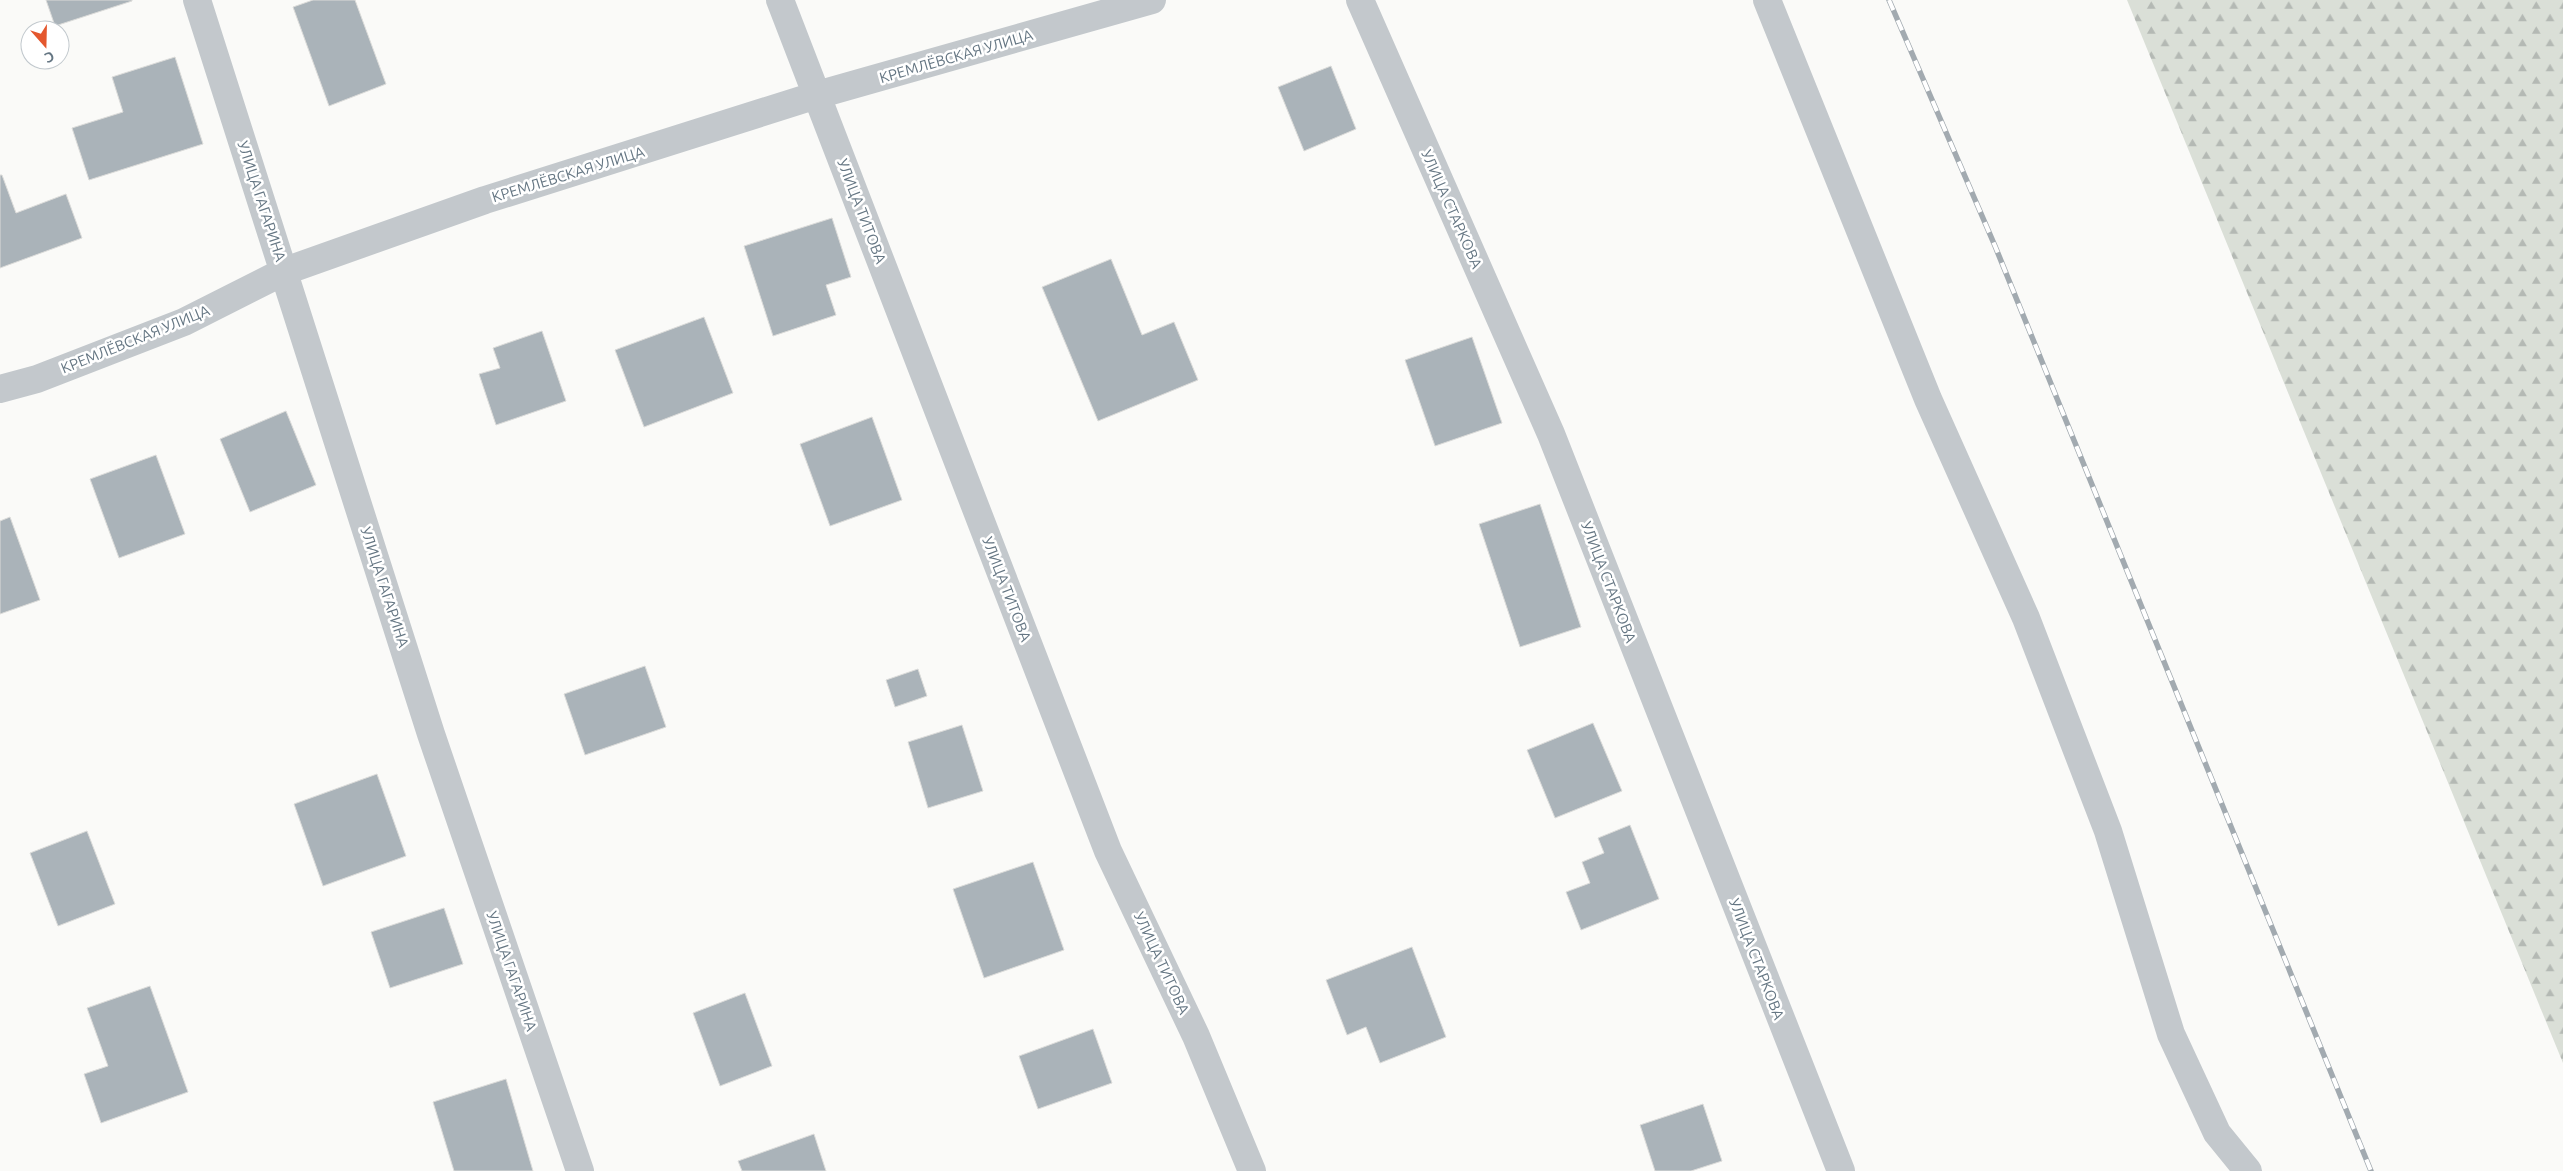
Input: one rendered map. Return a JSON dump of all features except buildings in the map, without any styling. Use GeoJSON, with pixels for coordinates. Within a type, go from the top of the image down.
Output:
{"type":"FeatureCollection","features":[{"type":"Feature","properties":{"kind":"street","name":"УЛИЦА ГАГАРИНА"},"geometry":{"type":"LineString","coordinates":[[197,0],[285,271],[431,734],[580,1171]]}},
{"type":"Feature","properties":{"kind":"street","name":"УЛИЦА ТИТОВА"},"geometry":{"type":"LineString","coordinates":[[780,0],[1108,851],[1196,1036],[1252,1171]]}},
{"type":"Feature","properties":{"kind":"street","name":"КРЕМЛЁВСКАЯ УЛИЦА"},"geometry":{"type":"LineString","coordinates":[[0,389],[37,379],[184,322],[285,271],[485,200],[817,95],[1152,0]]}},
{"type":"Feature","properties":{"kind":"street","name":"УЛИЦА СТАРКОВА"},"geometry":{"type":"LineString","coordinates":[[1360,0],[1551,434],[1841,1171]]}},
{"type":"Feature","properties":{"kind":"street"},"geometry":{"type":"LineString","coordinates":[[1768,0],[1928,399],[2026,618],[2108,831],[2171,1034],[2217,1133],[2248,1171]]}},
{"type":"Feature","properties":{"kind":"green space"},"geometry":{"type":"Polygon","coordinates":[[[2127,0],[2563,0],[2563,1063],[2127,0]]]}},
{"type":"Feature","properties":{"kind":"railway"},"geometry":{"type":"LineString","coordinates":[[1889,0],[1995,246],[2371,1171]]}}]}
